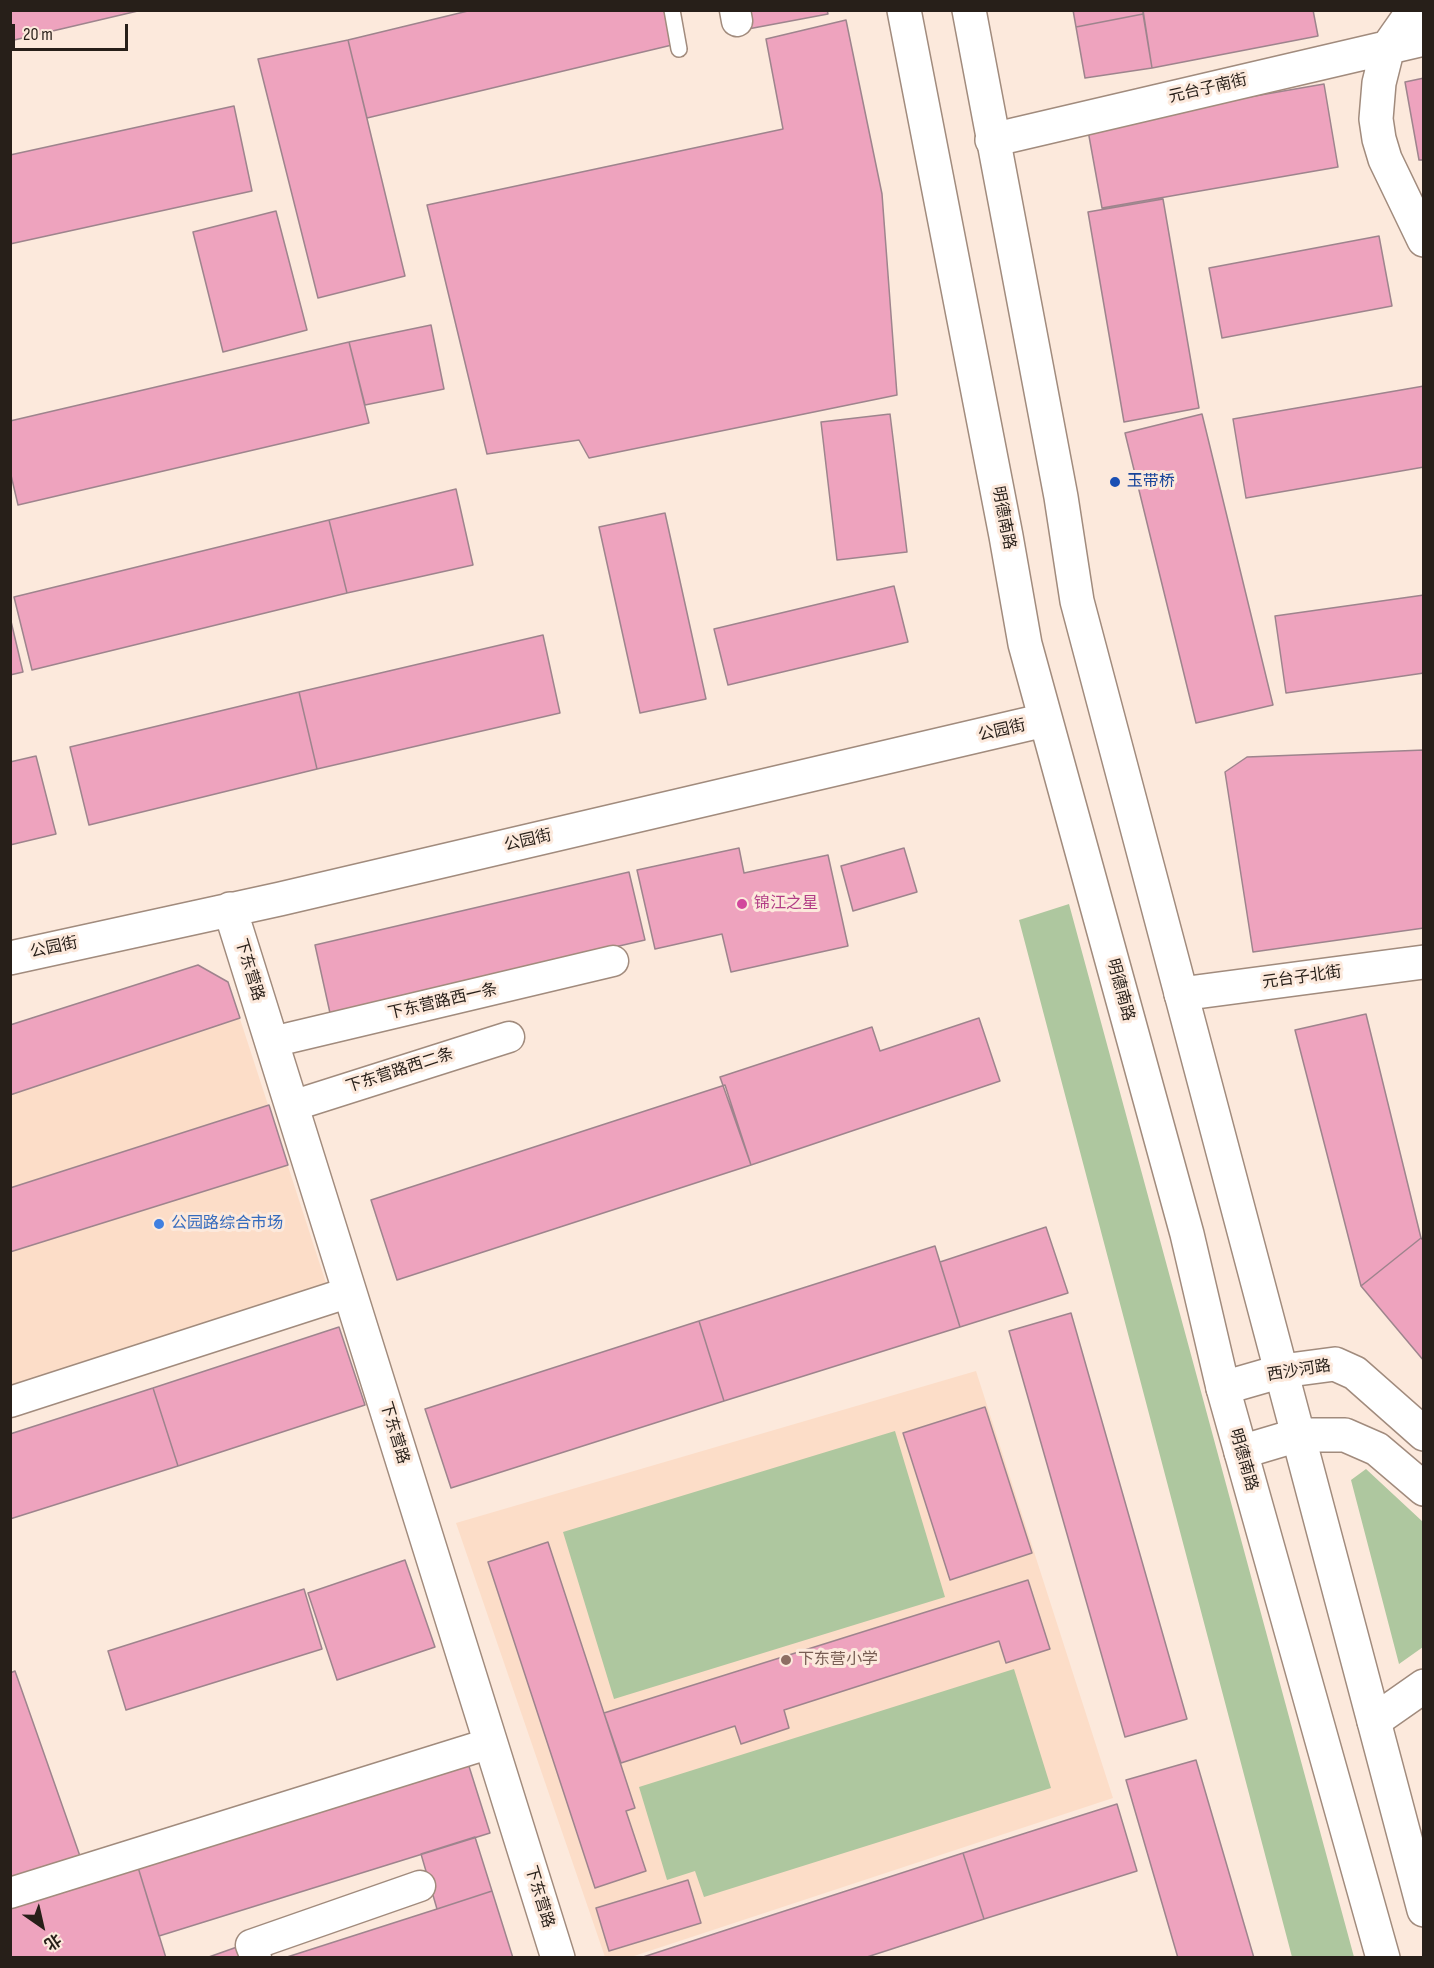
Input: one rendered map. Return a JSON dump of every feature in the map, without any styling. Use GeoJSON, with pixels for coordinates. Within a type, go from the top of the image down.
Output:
{"type":"FeatureCollection","features":[{"type":"Feature","properties":{"kind":"main road","name":"明德南路"},"geometry":{"type":"LineString","coordinates":[[904,10],[1025,644],[1187,1234],[1223,1388],[1383,1958]]}},
{"type":"Feature","properties":{"kind":"main road"},"geometry":{"type":"LineString","coordinates":[[969,10],[1061,497],[1077,601],[1424,1910]]}},
{"type":"Feature","properties":{"kind":"main road"},"geometry":{"type":"LineString","coordinates":[[1414,10],[1388,47],[1377,101],[1378,139],[1402,198],[1424,240]]}},
{"type":"Feature","properties":{"kind":"main road","name":"元台子南街"},"geometry":{"type":"LineString","coordinates":[[993,140],[1424,39]]}},
{"type":"Feature","properties":{"kind":"main road","name":"公园街"},"geometry":{"type":"LineString","coordinates":[[10,958],[1045,720]]}},
{"type":"Feature","properties":{"kind":"main road","name":"下东营路"},"geometry":{"type":"LineString","coordinates":[[230,909],[558,1958]]}},
{"type":"Feature","properties":{"kind":"main road","name":"元台子北街"},"geometry":{"type":"LineString","coordinates":[[1181,994],[1424,962]]}},
{"type":"Feature","properties":{"kind":"main road","name":"西沙河路"},"geometry":{"type":"LineString","coordinates":[[1223,1388],[1282,1371],[1335,1364],[1355,1372],[1424,1434]]}},
{"type":"Feature","properties":{"kind":"main road"},"geometry":{"type":"LineString","coordinates":[[1241,1452],[1298,1434],[1345,1435],[1377,1449],[1424,1489]]}},
{"type":"Feature","properties":{"kind":"main road"},"geometry":{"type":"LineString","coordinates":[[1374,1721],[1424,1686]]}},
{"type":"Feature","properties":{"kind":"street","name":"下东营路西一条"},"geometry":{"type":"LineString","coordinates":[[272,1042],[613,961]]}},
{"type":"Feature","properties":{"kind":"street","name":"下东营路西二条"},"geometry":{"type":"LineString","coordinates":[[292,1106],[509,1037]]}},
{"type":"Feature","properties":{"kind":"street"},"geometry":{"type":"LineString","coordinates":[[10,1402],[350,1292]]}},
{"type":"Feature","properties":{"kind":"street"},"geometry":{"type":"LineString","coordinates":[[10,1893],[491,1743]]}},
{"type":"Feature","properties":{"kind":"street"},"geometry":{"type":"LineString","coordinates":[[256,1958],[251,1945],[420,1886]]}},
{"type":"Feature","properties":{"kind":"lane"},"geometry":{"type":"LineString","coordinates":[[672,10],[679,49]]}},
{"type":"Feature","properties":{"kind":"shaded area","name":"公园路综合市场"},"geometry":{"type":"Polygon","coordinates":[[[198,965],[228,982],[326,1283],[11,1387],[10,1025],[198,965]]]}},
{"type":"Feature","properties":{"kind":"shaded area","name":"下东营小学"},"geometry":{"type":"Polygon","coordinates":[[[976,1371],[1113,1798],[631,1957],[605,1957],[456,1523],[976,1371]]]}},
{"type":"Feature","properties":{"kind":"green space"},"geometry":{"type":"Polygon","coordinates":[[[1069,904],[1354,1957],[1292,1957],[1019,920],[1069,904]]]}},
{"type":"Feature","properties":{"kind":"green space"},"geometry":{"type":"Polygon","coordinates":[[[895,1431],[945,1597],[614,1699],[563,1532],[895,1431]]]}},
{"type":"Feature","properties":{"kind":"green space"},"geometry":{"type":"Polygon","coordinates":[[[1366,1469],[1423,1522],[1423,1647],[1399,1664],[1351,1480],[1366,1469]]]}},
{"type":"Feature","properties":{"kind":"green space"},"geometry":{"type":"Polygon","coordinates":[[[1014,1669],[1051,1788],[704,1897],[695,1871],[667,1880],[639,1787],[1014,1669]]]}},
{"type":"Feature","properties":{"kind":"building"},"geometry":{"type":"Polygon","coordinates":[[[10,10],[142,10],[10,41],[10,10]]]}},
{"type":"Feature","properties":{"kind":"building"},"geometry":{"type":"Polygon","coordinates":[[[472,10],[664,10],[672,45],[367,118],[348,40],[472,10]]]}},
{"type":"Feature","properties":{"kind":"building"},"geometry":{"type":"Polygon","coordinates":[[[744,10],[827,10],[828,14],[748,29],[744,10]]]}},
{"type":"Feature","properties":{"kind":"building"},"geometry":{"type":"Polygon","coordinates":[[[1073,10],[1143,10],[1143,14],[1076,27],[1073,10]]]}},
{"type":"Feature","properties":{"kind":"building"},"geometry":{"type":"Polygon","coordinates":[[[1143,10],[1313,10],[1318,36],[1152,68],[1143,10]]]}},
{"type":"Feature","properties":{"kind":"building"},"geometry":{"type":"Polygon","coordinates":[[[1143,14],[1152,68],[1085,78],[1076,27],[1143,14]]]}},
{"type":"Feature","properties":{"kind":"building"},"geometry":{"type":"Polygon","coordinates":[[[846,20],[882,194],[897,395],[589,458],[579,440],[487,454],[427,205],[783,129],[766,39],[846,20]]]}},
{"type":"Feature","properties":{"kind":"building"},"geometry":{"type":"Polygon","coordinates":[[[348,40],[405,276],[318,298],[258,59],[348,40]]]}},
{"type":"Feature","properties":{"kind":"building"},"geometry":{"type":"Polygon","coordinates":[[[1424,78],[1424,160],[1419,160],[1405,82],[1424,78]]]}},
{"type":"Feature","properties":{"kind":"building"},"geometry":{"type":"Polygon","coordinates":[[[1324,84],[1338,167],[1102,208],[1087,125],[1324,84]]]}},
{"type":"Feature","properties":{"kind":"building"},"geometry":{"type":"Polygon","coordinates":[[[234,106],[252,191],[10,244],[10,155],[234,106]]]}},
{"type":"Feature","properties":{"kind":"building"},"geometry":{"type":"Polygon","coordinates":[[[1163,199],[1199,408],[1124,422],[1088,212],[1163,199]]]}},
{"type":"Feature","properties":{"kind":"building"},"geometry":{"type":"Polygon","coordinates":[[[276,211],[307,330],[223,352],[193,232],[276,211]]]}},
{"type":"Feature","properties":{"kind":"building"},"geometry":{"type":"Polygon","coordinates":[[[1379,236],[1392,306],[1222,338],[1209,268],[1379,236]]]}},
{"type":"Feature","properties":{"kind":"building"},"geometry":{"type":"Polygon","coordinates":[[[431,325],[444,389],[365,405],[349,342],[431,325]]]}},
{"type":"Feature","properties":{"kind":"building"},"geometry":{"type":"Polygon","coordinates":[[[349,342],[369,423],[18,505],[10,471],[10,421],[349,342]]]}},
{"type":"Feature","properties":{"kind":"building"},"geometry":{"type":"Polygon","coordinates":[[[1424,386],[1424,467],[1246,498],[1233,419],[1424,386]]]}},
{"type":"Feature","properties":{"kind":"building"},"geometry":{"type":"Polygon","coordinates":[[[890,414],[907,552],[837,560],[821,422],[890,414]]]}},
{"type":"Feature","properties":{"kind":"building"},"geometry":{"type":"Polygon","coordinates":[[[1202,414],[1273,705],[1196,723],[1125,433],[1202,414]]]}},
{"type":"Feature","properties":{"kind":"building"},"geometry":{"type":"Polygon","coordinates":[[[456,489],[473,565],[347,593],[329,520],[456,489]]]}},
{"type":"Feature","properties":{"kind":"building"},"geometry":{"type":"Polygon","coordinates":[[[665,513],[706,699],[640,713],[599,527],[665,513]]]}},
{"type":"Feature","properties":{"kind":"building"},"geometry":{"type":"Polygon","coordinates":[[[329,520],[347,593],[32,670],[14,597],[329,520]]]}},
{"type":"Feature","properties":{"kind":"building"},"geometry":{"type":"Polygon","coordinates":[[[894,586],[908,642],[728,685],[714,629],[894,586]]]}},
{"type":"Feature","properties":{"kind":"building"},"geometry":{"type":"Polygon","coordinates":[[[1424,595],[1424,673],[1286,693],[1275,616],[1424,595]]]}},
{"type":"Feature","properties":{"kind":"building"},"geometry":{"type":"Polygon","coordinates":[[[10,617],[23,672],[10,675],[10,617]]]}},
{"type":"Feature","properties":{"kind":"building"},"geometry":{"type":"Polygon","coordinates":[[[543,635],[560,713],[317,769],[299,692],[543,635]]]}},
{"type":"Feature","properties":{"kind":"building"},"geometry":{"type":"Polygon","coordinates":[[[299,692],[317,769],[89,825],[70,747],[299,692]]]}},
{"type":"Feature","properties":{"kind":"building"},"geometry":{"type":"Polygon","coordinates":[[[1424,750],[1424,928],[1253,952],[1225,772],[1247,757],[1424,750]]]}},
{"type":"Feature","properties":{"kind":"building"},"geometry":{"type":"Polygon","coordinates":[[[36,756],[56,834],[10,845],[10,762],[36,756]]]}},
{"type":"Feature","properties":{"kind":"building","name":"锦江之星"},"geometry":{"type":"Polygon","coordinates":[[[739,848],[744,873],[828,855],[848,946],[731,972],[722,934],[655,949],[637,870],[739,848]]]}},
{"type":"Feature","properties":{"kind":"building"},"geometry":{"type":"Polygon","coordinates":[[[904,848],[917,892],[853,911],[841,866],[904,848]]]}},
{"type":"Feature","properties":{"kind":"building"},"geometry":{"type":"Polygon","coordinates":[[[629,872],[645,940],[330,1013],[315,945],[629,872]]]}},
{"type":"Feature","properties":{"kind":"building"},"geometry":{"type":"Polygon","coordinates":[[[198,965],[228,982],[240,1018],[10,1095],[10,1025],[198,965]]]}},
{"type":"Feature","properties":{"kind":"building"},"geometry":{"type":"Polygon","coordinates":[[[1366,1014],[1421,1238],[1361,1286],[1295,1030],[1366,1014]]]}},
{"type":"Feature","properties":{"kind":"building"},"geometry":{"type":"Polygon","coordinates":[[[979,1018],[1000,1081],[751,1165],[720,1077],[872,1027],[880,1051],[979,1018]]]}},
{"type":"Feature","properties":{"kind":"building"},"geometry":{"type":"Polygon","coordinates":[[[725,1085],[751,1165],[397,1280],[371,1200],[725,1085]]]}},
{"type":"Feature","properties":{"kind":"building"},"geometry":{"type":"Polygon","coordinates":[[[269,1105],[288,1165],[10,1252],[10,1188],[269,1105]]]}},
{"type":"Feature","properties":{"kind":"building"},"geometry":{"type":"Polygon","coordinates":[[[1046,1227],[1068,1293],[960,1327],[940,1262],[1046,1227]]]}},
{"type":"Feature","properties":{"kind":"building"},"geometry":{"type":"Polygon","coordinates":[[[1421,1238],[1424,1241],[1424,1361],[1361,1286],[1421,1238]]]}},
{"type":"Feature","properties":{"kind":"building"},"geometry":{"type":"Polygon","coordinates":[[[935,1246],[960,1327],[724,1401],[699,1321],[935,1246]]]}},
{"type":"Feature","properties":{"kind":"building"},"geometry":{"type":"Polygon","coordinates":[[[1071,1313],[1187,1719],[1125,1737],[1009,1331],[1071,1313]]]}},
{"type":"Feature","properties":{"kind":"building"},"geometry":{"type":"Polygon","coordinates":[[[699,1321],[724,1401],[451,1488],[425,1409],[699,1321]]]}},
{"type":"Feature","properties":{"kind":"building"},"geometry":{"type":"Polygon","coordinates":[[[339,1327],[365,1405],[178,1466],[153,1388],[339,1327]]]}},
{"type":"Feature","properties":{"kind":"building"},"geometry":{"type":"Polygon","coordinates":[[[153,1388],[178,1466],[10,1519],[10,1434],[153,1388]]]}},
{"type":"Feature","properties":{"kind":"building"},"geometry":{"type":"Polygon","coordinates":[[[985,1407],[1032,1553],[950,1580],[903,1433],[985,1407]]]}},
{"type":"Feature","properties":{"kind":"building"},"geometry":{"type":"Polygon","coordinates":[[[548,1542],[635,1808],[626,1811],[646,1871],[595,1888],[488,1562],[548,1542]]]}},
{"type":"Feature","properties":{"kind":"building"},"geometry":{"type":"Polygon","coordinates":[[[405,1560],[435,1647],[337,1680],[308,1593],[405,1560]]]}},
{"type":"Feature","properties":{"kind":"building"},"geometry":{"type":"Polygon","coordinates":[[[1028,1580],[1050,1649],[1006,1663],[999,1641],[784,1710],[789,1728],[741,1744],[735,1726],[621,1763],[604,1713],[1028,1580]]]}},
{"type":"Feature","properties":{"kind":"building"},"geometry":{"type":"Polygon","coordinates":[[[304,1589],[322,1649],[126,1710],[108,1651],[304,1589]]]}},
{"type":"Feature","properties":{"kind":"building"},"geometry":{"type":"Polygon","coordinates":[[[15,1671],[81,1859],[10,1883],[10,1673],[15,1671]]]}},
{"type":"Feature","properties":{"kind":"building"},"geometry":{"type":"Polygon","coordinates":[[[467,1760],[490,1833],[159,1936],[137,1864],[467,1760]]]}},
{"type":"Feature","properties":{"kind":"building"},"geometry":{"type":"Polygon","coordinates":[[[1196,1760],[1254,1958],[1178,1958],[1126,1780],[1196,1760]]]}},
{"type":"Feature","properties":{"kind":"building"},"geometry":{"type":"Polygon","coordinates":[[[1117,1804],[1137,1871],[984,1919],[963,1853],[1117,1804]]]}},
{"type":"Feature","properties":{"kind":"building"},"geometry":{"type":"Polygon","coordinates":[[[475,1837],[492,1891],[437,1909],[421,1854],[475,1837]]]}},
{"type":"Feature","properties":{"kind":"building"},"geometry":{"type":"Polygon","coordinates":[[[963,1853],[984,1919],[864,1958],[640,1958],[963,1853]]]}},
{"type":"Feature","properties":{"kind":"building"},"geometry":{"type":"Polygon","coordinates":[[[137,1864],[166,1958],[10,1958],[10,1904],[137,1864]]]}},
{"type":"Feature","properties":{"kind":"building"},"geometry":{"type":"Polygon","coordinates":[[[688,1880],[701,1923],[609,1951],[596,1908],[688,1880]]]}},
{"type":"Feature","properties":{"kind":"building"},"geometry":{"type":"Polygon","coordinates":[[[492,1891],[513,1958],[284,1958],[437,1909],[492,1891]]]}},
{"type":"Feature","properties":{"kind":"building"},"geometry":{"type":"Polygon","coordinates":[[[237,1947],[241,1958],[206,1958],[237,1947]]]}},
{"type":"Feature","properties":{"kind":"place","name":"玉带桥"},"geometry":{"type":"Point","coordinates":[1115,482]}},
{"type":"Feature","properties":{"kind":"place","name":"锦江之星"},"geometry":{"type":"Point","coordinates":[742,904]}},
{"type":"Feature","properties":{"kind":"place","name":"公园路综合市场"},"geometry":{"type":"Point","coordinates":[159,1224]}},
{"type":"Feature","properties":{"kind":"place","name":"下东营小学"},"geometry":{"type":"Point","coordinates":[786,1660]}}]}
